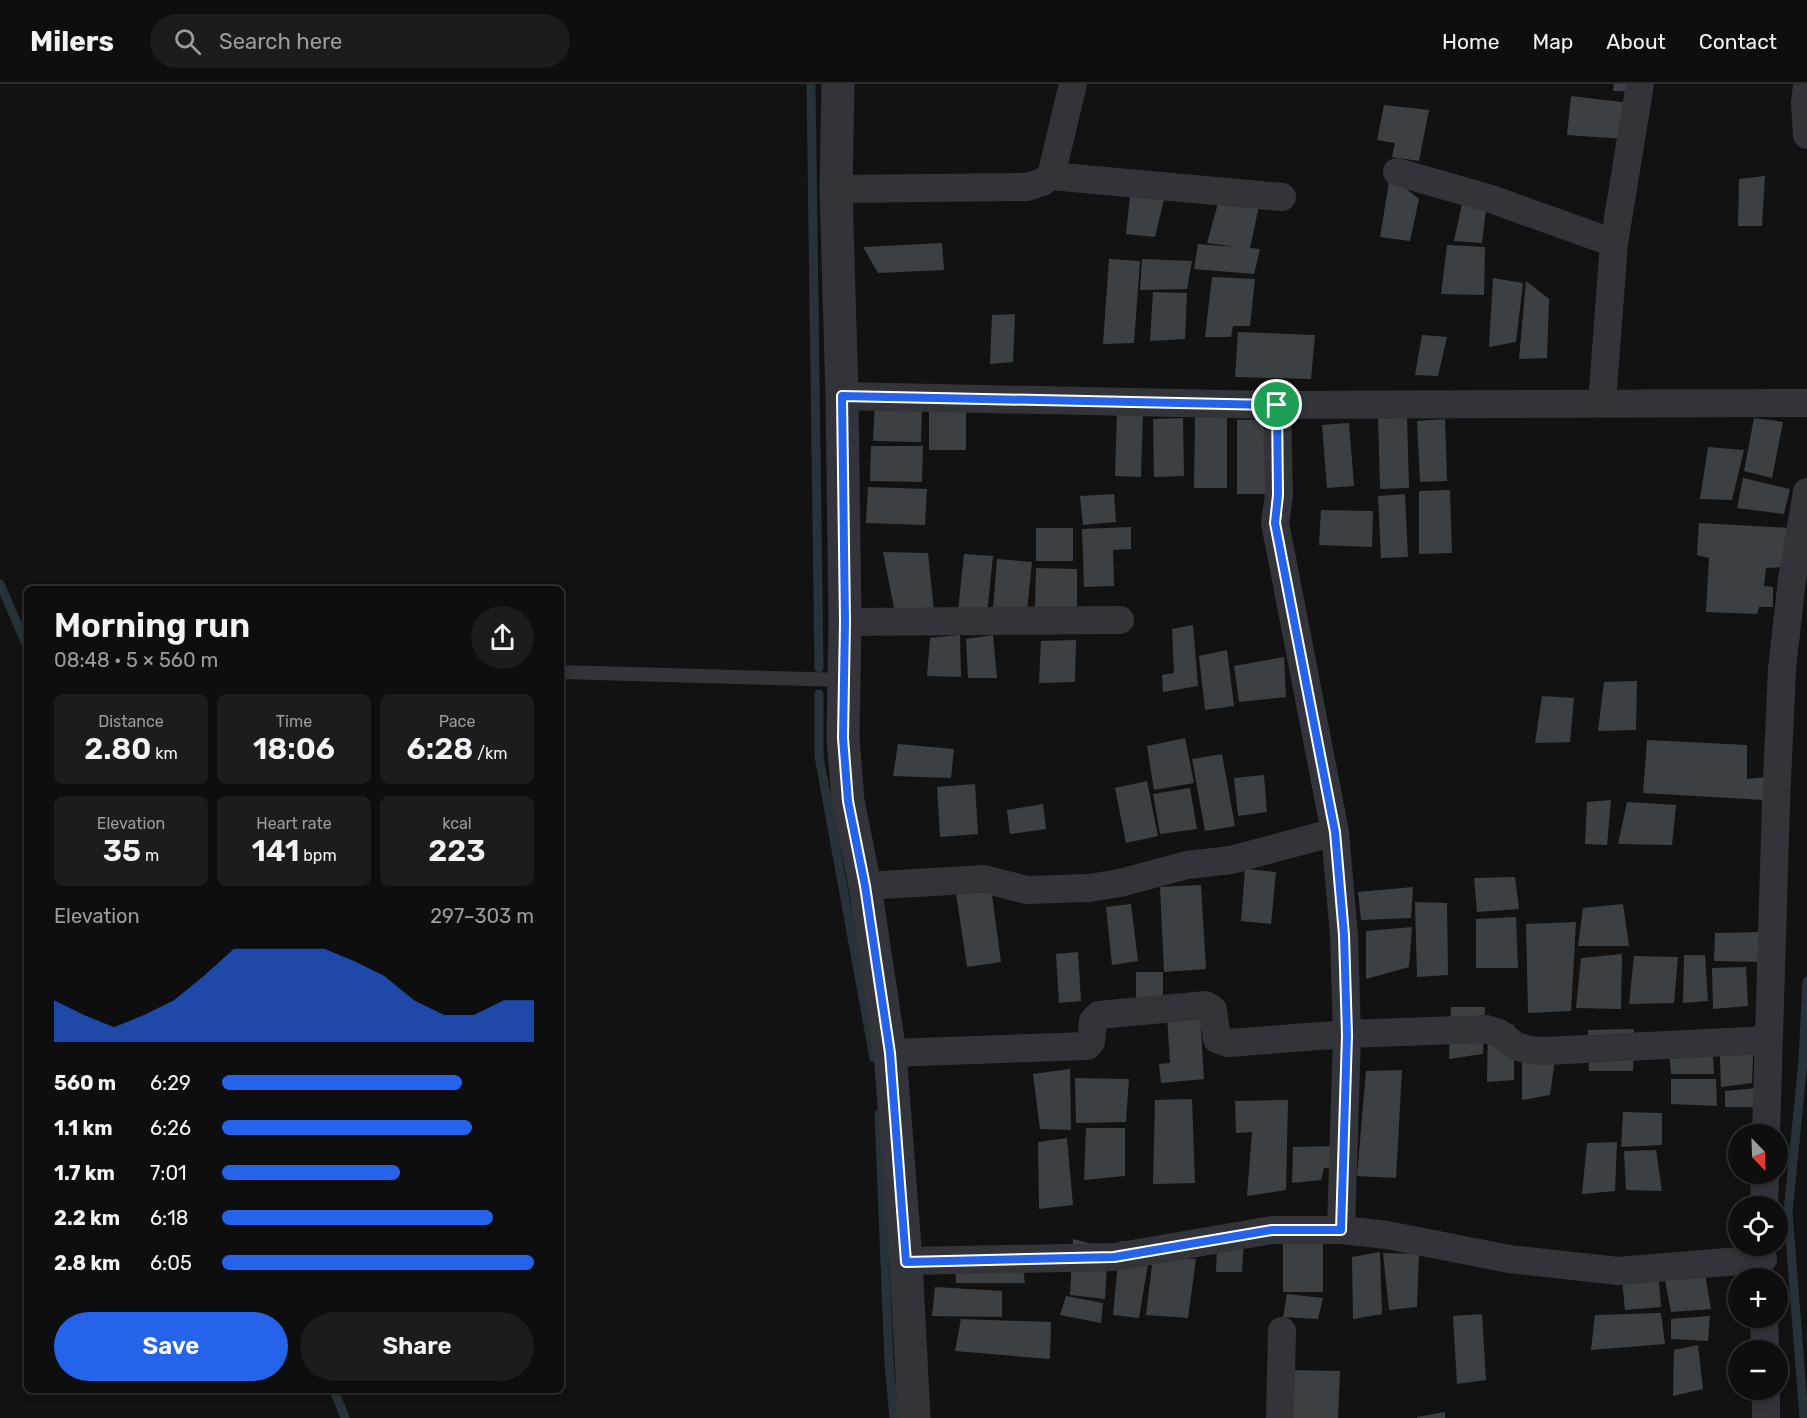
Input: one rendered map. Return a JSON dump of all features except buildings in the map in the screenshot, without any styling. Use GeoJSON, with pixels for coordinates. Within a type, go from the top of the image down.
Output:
{"type":"FeatureCollection","features":[{"type":"Feature","properties":{"kind":"street"},"geometry":{"type":"LineString","coordinates":[[838,84],[836,189],[845,622],[843,738],[848,801],[865,886],[890,1053],[906,1262],[914,1418]]}},
{"type":"Feature","properties":{"kind":"street"},"geometry":{"type":"LineString","coordinates":[[1051,176],[1073,84]]}},
{"type":"Feature","properties":{"kind":"street"},"geometry":{"type":"LineString","coordinates":[[1602,403],[1614,243],[1641,84]]}},
{"type":"Feature","properties":{"kind":"street"},"geometry":{"type":"LineString","coordinates":[[1807,86],[1804,103],[1807,135]]}},
{"type":"Feature","properties":{"kind":"street"},"geometry":{"type":"LineString","coordinates":[[1398,172],[1491,199],[1614,243]]}},
{"type":"Feature","properties":{"kind":"street"},"geometry":{"type":"LineString","coordinates":[[836,189],[1027,188],[1051,176],[1282,197]]}},
{"type":"Feature","properties":{"kind":"street"},"geometry":{"type":"LineString","coordinates":[[842,396],[1277,405],[1807,403]]}},
{"type":"Feature","properties":{"kind":"street"},"geometry":{"type":"LineString","coordinates":[[1277,405],[1278,495],[1275,523],[1335,832],[1344,935],[1347,1035],[1341,1230]]}},
{"type":"Feature","properties":{"kind":"street"},"geometry":{"type":"LineString","coordinates":[[1766,1124],[1767,1040],[1782,669],[1792,579],[1807,492]]}},
{"type":"Feature","properties":{"kind":"street"},"geometry":{"type":"LineString","coordinates":[[845,622],[1120,620]]}},
{"type":"Feature","properties":{"kind":"street"},"geometry":{"type":"LineString","coordinates":[[865,886],[984,879],[1027,890],[1089,888],[1120,883],[1187,865],[1231,860],[1335,832]]}},
{"type":"Feature","properties":{"kind":"street"},"geometry":{"type":"LineString","coordinates":[[890,1053],[1087,1046],[1091,1042],[1093,1021],[1099,1015],[1206,1005],[1213,1010],[1217,1039],[1228,1043],[1486,1029],[1498,1033],[1516,1046],[1529,1050],[1546,1051],[1767,1040]]}},
{"type":"Feature","properties":{"kind":"street"},"geometry":{"type":"LineString","coordinates":[[906,1262],[1114,1257],[1272,1230],[1341,1230],[1387,1234],[1509,1259],[1618,1271],[1763,1261]]}},
{"type":"Feature","properties":{"kind":"street"},"geometry":{"type":"LineString","coordinates":[[1280,1418],[1282,1331]]}},
{"type":"Feature","properties":{"kind":"street"},"geometry":{"type":"LineString","coordinates":[[1766,1400],[1766,1418]]}},
{"type":"Feature","properties":{"kind":"lane"},"geometry":{"type":"LineString","coordinates":[[564,672],[843,680]]}},
{"type":"Feature","properties":{"kind":"waterway"},"geometry":{"type":"LineString","coordinates":[[811,84],[819,668]]}},
{"type":"Feature","properties":{"kind":"waterway"},"geometry":{"type":"LineString","coordinates":[[0,584],[24,639]]}},
{"type":"Feature","properties":{"kind":"waterway"},"geometry":{"type":"LineString","coordinates":[[819,694],[819,756],[874,1058]]}},
{"type":"Feature","properties":{"kind":"waterway"},"geometry":{"type":"LineString","coordinates":[[1804,1418],[1788,1212],[1803,1061],[1807,981]]}},
{"type":"Feature","properties":{"kind":"waterway"},"geometry":{"type":"LineString","coordinates":[[879,1114],[889,1362],[894,1418]]}},
{"type":"Feature","properties":{"kind":"waterway"},"geometry":{"type":"LineString","coordinates":[[335,1393],[345,1418]]}},
{"type":"Feature","properties":{"kind":"route"},"geometry":{"type":"LineString","coordinates":[[842,396],[1277,405],[1278,495],[1275,523],[1335,832],[1344,935],[1347,1035],[1341,1230],[1272,1230],[1114,1257],[906,1262],[890,1053],[865,886],[848,801],[843,738],[845,622],[842,396]]}}]}
